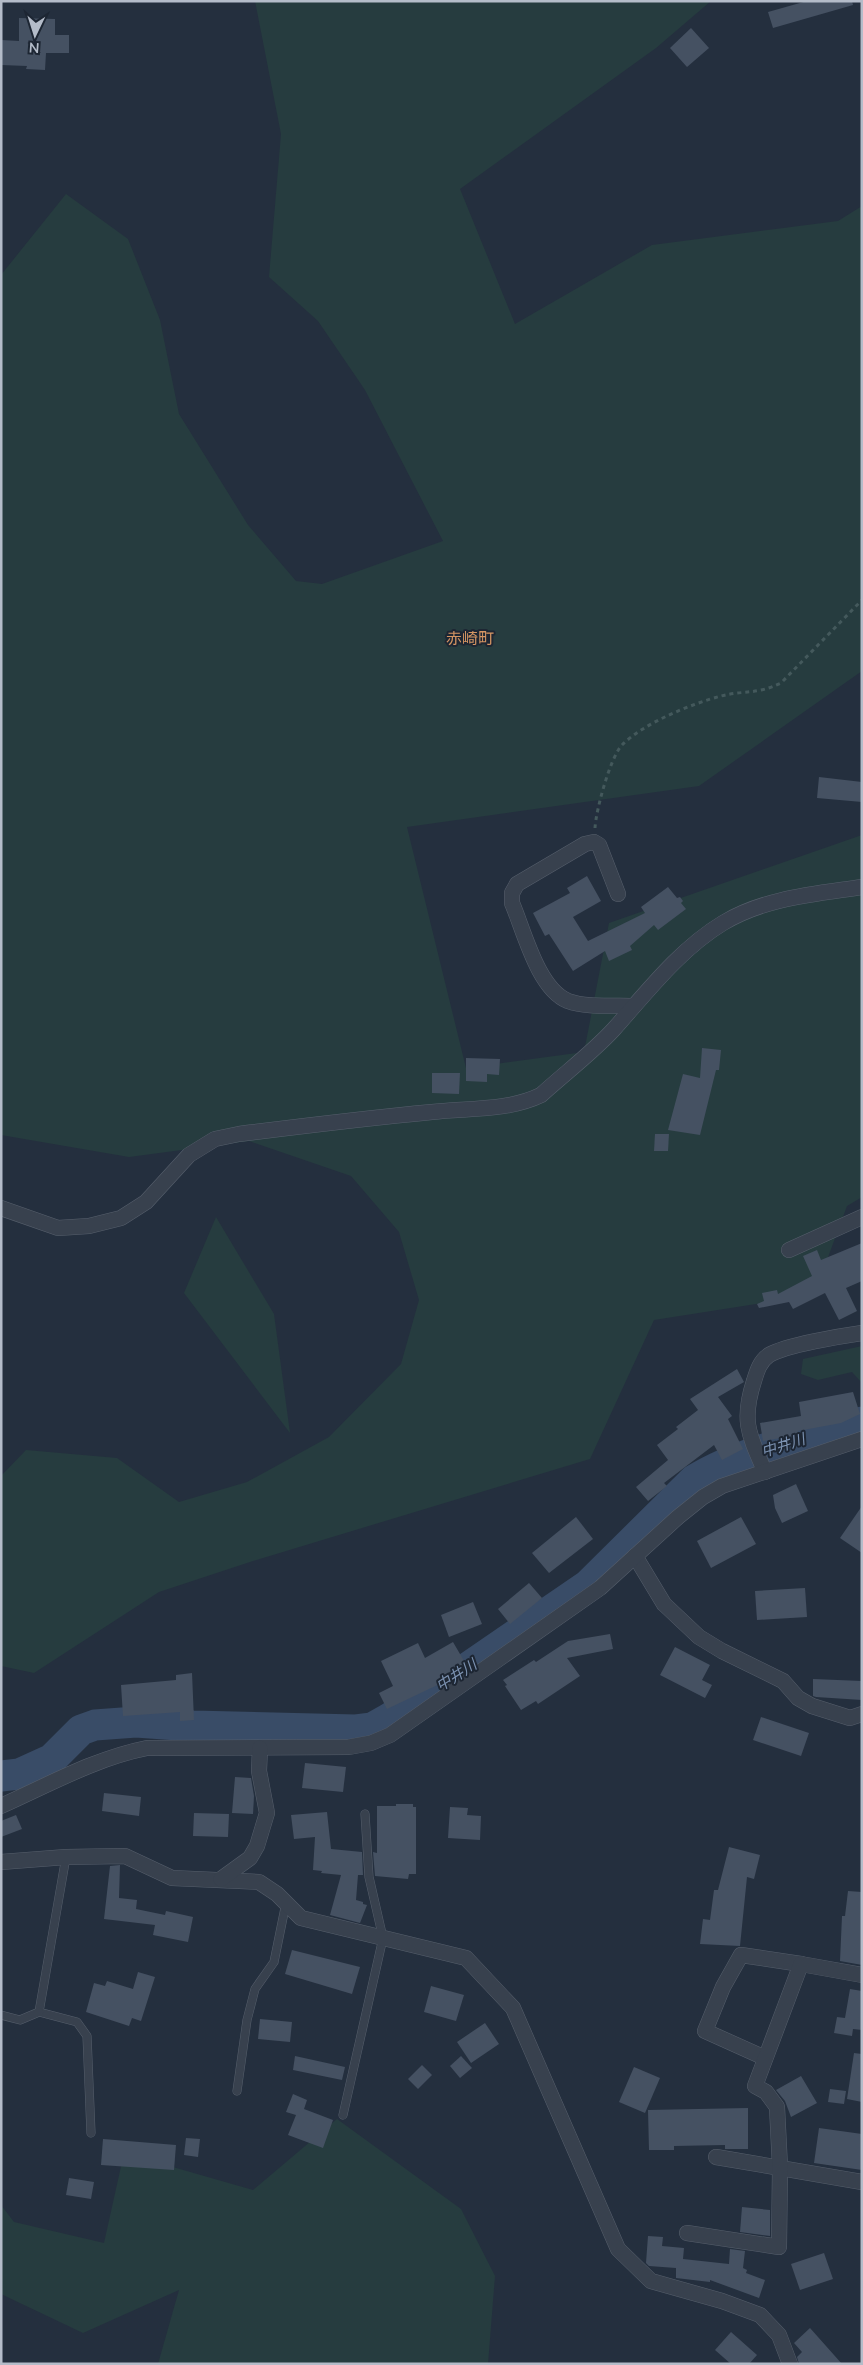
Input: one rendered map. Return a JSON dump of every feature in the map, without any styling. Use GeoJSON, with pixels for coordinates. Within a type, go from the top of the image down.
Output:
{"type":"FeatureCollection","features":[{"type":"Feature","properties":{"kind":"street"},"geometry":{"type":"LineString","coordinates":[[618,894],[599,845],[594,842],[584,844],[517,884],[512,893],[512,903],[542,976],[556,993],[568,1000],[583,1004],[633,1006]]}},
{"type":"Feature","properties":{"kind":"street"},"geometry":{"type":"LineString","coordinates":[[1,1208],[58,1228],[89,1226],[121,1218],[146,1202],[189,1155],[215,1139],[239,1134],[433,1112],[510,1106],[527,1102],[541,1095],[565,1074],[613,1030],[633,1006],[694,944],[724,922],[761,906],[786,898],[862,887]]}},
{"type":"Feature","properties":{"kind":"street"},"geometry":{"type":"LineString","coordinates":[[789,1250],[862,1217]]}},
{"type":"Feature","properties":{"kind":"street"},"geometry":{"type":"LineString","coordinates":[[763,1468],[753,1442],[746,1414],[747,1402],[761,1363],[777,1352],[862,1333]]}},
{"type":"Feature","properties":{"kind":"street"},"geometry":{"type":"LineString","coordinates":[[1,1806],[124,1753],[146,1748],[348,1747],[390,1735],[600,1588],[678,1517],[703,1497],[722,1486],[763,1468],[862,1439]]}},
{"type":"Feature","properties":{"kind":"street"},"geometry":{"type":"LineString","coordinates":[[635,1556],[664,1604],[699,1637],[722,1651],[783,1680],[798,1698],[812,1706],[850,1718],[862,1714]]}},
{"type":"Feature","properties":{"kind":"street"},"geometry":{"type":"LineString","coordinates":[[221,1879],[250,1858],[257,1846],[267,1813],[259,1772],[260,1748]]}},
{"type":"Feature","properties":{"kind":"street"},"geometry":{"type":"LineString","coordinates":[[1,1862],[66,1857],[125,1856],[172,1878],[259,1882],[286,1903],[300,1918],[466,1958],[513,2008],[618,2249],[651,2281],[722,2301],[760,2315],[779,2335],[790,2364]]}},
{"type":"Feature","properties":{"kind":"street"},"geometry":{"type":"LineString","coordinates":[[765,2058],[705,2031],[723,1987],[740,1954],[862,1975]]}},
{"type":"Feature","properties":{"kind":"street"},"geometry":{"type":"LineString","coordinates":[[687,2233],[779,2247],[780,2167],[777,2107],[766,2092],[755,2086],[801,1964]]}},
{"type":"Feature","properties":{"kind":"street"},"geometry":{"type":"LineString","coordinates":[[716,2157],[862,2182]]}},
{"type":"Feature","properties":{"kind":"lane"},"geometry":{"type":"LineString","coordinates":[[343,2115],[383,1938],[369,1877],[365,1814]]}},
{"type":"Feature","properties":{"kind":"lane"},"geometry":{"type":"LineString","coordinates":[[39,2012],[66,1857]]}},
{"type":"Feature","properties":{"kind":"lane"},"geometry":{"type":"LineString","coordinates":[[236,2091],[247,2020],[255,1989],[274,1962],[286,1903]]}},
{"type":"Feature","properties":{"kind":"lane"},"geometry":{"type":"LineString","coordinates":[[1,2015],[20,2020],[39,2012],[77,2022],[86,2036],[91,2133]]}},
{"type":"Feature","properties":{"kind":"path"},"geometry":{"type":"LineString","coordinates":[[594,842],[596,813],[615,756],[622,745],[646,728],[687,708],[723,695],[765,691],[780,683],[862,600]]}},
{"type":"Feature","properties":{"kind":"green space"},"geometry":{"type":"Polygon","coordinates":[[[255,1],[711,1],[656,48],[460,189],[515,324],[652,245],[838,221],[862,206],[862,671],[699,786],[407,827],[466,1068],[584,1052],[609,923],[862,835],[862,1197],[847,1206],[814,1295],[654,1320],[590,1459],[253,1561],[159,1592],[34,1673],[1,1666],[1,1476],[26,1450],[117,1458],[179,1502],[247,1482],[329,1437],[401,1364],[419,1300],[399,1232],[351,1176],[249,1141],[129,1157],[1,1135],[1,275],[66,194],[128,239],[160,320],[179,414],[248,525],[296,581],[322,584],[443,541],[365,390],[318,321],[269,277],[281,134],[255,1]]]}},
{"type":"Feature","properties":{"kind":"green space"},"geometry":{"type":"Polygon","coordinates":[[[216,1217],[274,1314],[290,1433],[184,1293],[216,1217]]]}},
{"type":"Feature","properties":{"kind":"green space"},"geometry":{"type":"Polygon","coordinates":[[[862,1346],[862,1383],[852,1372],[818,1380],[801,1374],[803,1359],[862,1346]]]}},
{"type":"Feature","properties":{"kind":"green space"},"geometry":{"type":"Polygon","coordinates":[[[337,2119],[461,2209],[495,2276],[488,2364],[158,2364],[179,2290],[83,2333],[1,2294],[1,2205],[14,2222],[104,2243],[124,2153],[253,2190],[337,2119]]]}},
{"type":"Feature","properties":{"kind":"building"},"geometry":{"type":"Polygon","coordinates":[[[807,1],[852,1],[853,5],[773,28],[768,12],[807,1]]]}},
{"type":"Feature","properties":{"kind":"building"},"geometry":{"type":"Polygon","coordinates":[[[19,18],[55,19],[55,35],[69,35],[69,53],[46,53],[45,70],[26,69],[27,66],[1,65],[1,40],[19,41],[19,18]]]}},
{"type":"Feature","properties":{"kind":"building"},"geometry":{"type":"Polygon","coordinates":[[[691,28],[709,48],[687,67],[670,48],[691,28]]]}},
{"type":"Feature","properties":{"kind":"building"},"geometry":{"type":"Polygon","coordinates":[[[819,777],[862,782],[862,802],[817,798],[819,777]]]}},
{"type":"Feature","properties":{"kind":"building"},"geometry":{"type":"Polygon","coordinates":[[[587,876],[601,901],[573,917],[588,941],[645,913],[641,907],[668,887],[677,898],[680,897],[683,901],[681,903],[686,909],[658,930],[654,925],[630,946],[632,950],[609,961],[605,951],[573,971],[549,934],[545,936],[533,913],[570,893],[567,888],[587,876]]]}},
{"type":"Feature","properties":{"kind":"building"},"geometry":{"type":"Polygon","coordinates":[[[702,1048],[721,1050],[719,1070],[716,1070],[700,1135],[668,1130],[683,1074],[700,1078],[702,1048]]]}},
{"type":"Feature","properties":{"kind":"building"},"geometry":{"type":"Polygon","coordinates":[[[466,1058],[500,1059],[499,1075],[487,1074],[487,1082],[466,1081],[466,1058]]]}},
{"type":"Feature","properties":{"kind":"building"},"geometry":{"type":"Polygon","coordinates":[[[432,1073],[460,1073],[459,1094],[432,1093],[432,1073]]]}},
{"type":"Feature","properties":{"kind":"building"},"geometry":{"type":"Polygon","coordinates":[[[655,1134],[669,1134],[668,1151],[654,1151],[655,1134]]]}},
{"type":"Feature","properties":{"kind":"building"},"geometry":{"type":"Polygon","coordinates":[[[862,1243],[862,1281],[846,1288],[857,1311],[839,1320],[825,1293],[793,1309],[789,1302],[759,1308],[757,1304],[764,1301],[762,1293],[777,1290],[778,1294],[812,1276],[803,1256],[817,1250],[821,1260],[862,1243]]]}},
{"type":"Feature","properties":{"kind":"building"},"geometry":{"type":"Polygon","coordinates":[[[737,1369],[744,1382],[718,1397],[732,1416],[728,1419],[743,1449],[722,1460],[714,1445],[664,1483],[667,1486],[648,1501],[636,1487],[668,1460],[657,1445],[698,1410],[690,1399],[737,1369]]]}},
{"type":"Feature","properties":{"kind":"building"},"geometry":{"type":"Polygon","coordinates":[[[853,1392],[860,1414],[841,1423],[798,1431],[799,1435],[763,1441],[760,1423],[801,1416],[799,1402],[853,1392]]]}},
{"type":"Feature","properties":{"kind":"building"},"geometry":{"type":"Polygon","coordinates":[[[796,1484],[808,1511],[782,1523],[775,1508],[773,1495],[796,1484]]]}},
{"type":"Feature","properties":{"kind":"building"},"geometry":{"type":"Polygon","coordinates":[[[862,1506],[862,1553],[840,1538],[862,1506]]]}},
{"type":"Feature","properties":{"kind":"building"},"geometry":{"type":"Polygon","coordinates":[[[576,1517],[593,1539],[549,1573],[532,1553],[576,1517]]]}},
{"type":"Feature","properties":{"kind":"building"},"geometry":{"type":"Polygon","coordinates":[[[741,1517],[756,1544],[711,1568],[697,1541],[741,1517]]]}},
{"type":"Feature","properties":{"kind":"building"},"geometry":{"type":"Polygon","coordinates":[[[529,1583],[542,1598],[510,1624],[498,1609],[529,1583]]]}},
{"type":"Feature","properties":{"kind":"building"},"geometry":{"type":"Polygon","coordinates":[[[805,1588],[807,1617],[757,1620],[755,1591],[805,1588]]]}},
{"type":"Feature","properties":{"kind":"building"},"geometry":{"type":"Polygon","coordinates":[[[473,1602],[482,1624],[449,1637],[441,1615],[473,1602]]]}},
{"type":"Feature","properties":{"kind":"building"},"geometry":{"type":"Polygon","coordinates":[[[610,1634],[613,1649],[567,1658],[580,1676],[538,1704],[536,1701],[521,1710],[505,1686],[507,1685],[503,1680],[534,1660],[536,1662],[568,1641],[610,1634]]]}},
{"type":"Feature","properties":{"kind":"building"},"geometry":{"type":"Polygon","coordinates":[[[453,1642],[467,1666],[446,1677],[448,1680],[387,1709],[379,1693],[393,1686],[381,1661],[418,1643],[425,1658],[453,1642]]]}},
{"type":"Feature","properties":{"kind":"building"},"geometry":{"type":"Polygon","coordinates":[[[675,1647],[710,1665],[702,1680],[712,1685],[705,1698],[660,1675],[675,1647]]]}},
{"type":"Feature","properties":{"kind":"building"},"geometry":{"type":"Polygon","coordinates":[[[192,1673],[194,1720],[180,1721],[180,1712],[123,1716],[121,1685],[176,1680],[176,1675],[192,1673]]]}},
{"type":"Feature","properties":{"kind":"building"},"geometry":{"type":"Polygon","coordinates":[[[813,1679],[862,1681],[862,1700],[813,1696],[813,1679]]]}},
{"type":"Feature","properties":{"kind":"building"},"geometry":{"type":"Polygon","coordinates":[[[761,1717],[809,1733],[801,1756],[753,1740],[761,1717]]]}},
{"type":"Feature","properties":{"kind":"building"},"geometry":{"type":"Polygon","coordinates":[[[305,1763],[346,1767],[343,1792],[302,1788],[305,1763]]]}},
{"type":"Feature","properties":{"kind":"building"},"geometry":{"type":"Polygon","coordinates":[[[235,1777],[251,1778],[254,1796],[253,1814],[232,1813],[235,1777]]]}},
{"type":"Feature","properties":{"kind":"building"},"geometry":{"type":"Polygon","coordinates":[[[104,1793],[141,1797],[139,1816],[102,1811],[104,1793]]]}},
{"type":"Feature","properties":{"kind":"building"},"geometry":{"type":"Polygon","coordinates":[[[396,1804],[413,1804],[413,1807],[416,1807],[416,1874],[409,1874],[408,1879],[375,1876],[373,1852],[377,1853],[377,1806],[396,1806],[396,1804]]]}},
{"type":"Feature","properties":{"kind":"building"},"geometry":{"type":"Polygon","coordinates":[[[450,1807],[468,1808],[467,1815],[481,1816],[480,1840],[448,1838],[450,1807]]]}},
{"type":"Feature","properties":{"kind":"building"},"geometry":{"type":"Polygon","coordinates":[[[327,1812],[331,1849],[362,1852],[363,1875],[358,1875],[356,1900],[367,1905],[360,1923],[330,1915],[341,1875],[321,1873],[322,1871],[313,1870],[315,1837],[294,1839],[291,1815],[327,1812]]]}},
{"type":"Feature","properties":{"kind":"building"},"geometry":{"type":"Polygon","coordinates":[[[194,1813],[229,1814],[228,1837],[193,1836],[194,1813]]]}},
{"type":"Feature","properties":{"kind":"building"},"geometry":{"type":"Polygon","coordinates":[[[16,1815],[22,1829],[1,1837],[1,1821],[16,1815]]]}},
{"type":"Feature","properties":{"kind":"building"},"geometry":{"type":"Polygon","coordinates":[[[729,1847],[760,1855],[754,1879],[747,1877],[740,1946],[700,1944],[703,1919],[710,1920],[714,1890],[718,1890],[729,1847]]]}},
{"type":"Feature","properties":{"kind":"building"},"geometry":{"type":"Polygon","coordinates":[[[120,1865],[119,1898],[137,1900],[136,1909],[165,1915],[166,1911],[193,1917],[188,1942],[153,1935],[155,1925],[104,1919],[110,1866],[120,1865]]]}},
{"type":"Feature","properties":{"kind":"building"},"geometry":{"type":"Polygon","coordinates":[[[848,1891],[862,1892],[862,1965],[840,1961],[842,1916],[845,1916],[848,1891]]]}},
{"type":"Feature","properties":{"kind":"building"},"geometry":{"type":"Polygon","coordinates":[[[292,1950],[360,1967],[352,1994],[285,1974],[292,1950]]]}},
{"type":"Feature","properties":{"kind":"building"},"geometry":{"type":"Polygon","coordinates":[[[138,1972],[155,1977],[141,2021],[132,2018],[129,2026],[86,2012],[94,1983],[105,1986],[107,1981],[133,1989],[138,1972]]]}},
{"type":"Feature","properties":{"kind":"building"},"geometry":{"type":"Polygon","coordinates":[[[431,1986],[464,1995],[456,2021],[424,2012],[431,1986]]]}},
{"type":"Feature","properties":{"kind":"building"},"geometry":{"type":"Polygon","coordinates":[[[850,1989],[862,1991],[862,2030],[853,2029],[852,2036],[834,2033],[837,2017],[845,2018],[850,1989]]]}},
{"type":"Feature","properties":{"kind":"building"},"geometry":{"type":"Polygon","coordinates":[[[260,2019],[292,2022],[290,2042],[258,2039],[260,2019]]]}},
{"type":"Feature","properties":{"kind":"building"},"geometry":{"type":"Polygon","coordinates":[[[485,2023],[499,2044],[471,2063],[457,2042],[485,2023]]]}},
{"type":"Feature","properties":{"kind":"building"},"geometry":{"type":"Polygon","coordinates":[[[854,2053],[862,2054],[862,2102],[847,2099],[854,2053]]]}},
{"type":"Feature","properties":{"kind":"building"},"geometry":{"type":"Polygon","coordinates":[[[295,2056],[345,2067],[342,2080],[293,2070],[295,2056]]]}},
{"type":"Feature","properties":{"kind":"building"},"geometry":{"type":"Polygon","coordinates":[[[461,2056],[472,2068],[460,2078],[450,2066],[461,2056]]]}},
{"type":"Feature","properties":{"kind":"building"},"geometry":{"type":"Polygon","coordinates":[[[422,2065],[432,2075],[418,2089],[408,2079],[422,2065]]]}},
{"type":"Feature","properties":{"kind":"building"},"geometry":{"type":"Polygon","coordinates":[[[634,2067],[660,2078],[645,2113],[619,2102],[634,2067]]]}},
{"type":"Feature","properties":{"kind":"building"},"geometry":{"type":"Polygon","coordinates":[[[801,2076],[817,2103],[791,2117],[785,2101],[776,2090],[801,2076]]]}},
{"type":"Feature","properties":{"kind":"building"},"geometry":{"type":"Polygon","coordinates":[[[830,2089],[846,2091],[844,2104],[828,2102],[830,2089]]]}},
{"type":"Feature","properties":{"kind":"building"},"geometry":{"type":"Polygon","coordinates":[[[293,2094],[307,2100],[304,2109],[333,2120],[323,2148],[288,2135],[296,2115],[286,2112],[293,2094]]]}},
{"type":"Feature","properties":{"kind":"building"},"geometry":{"type":"Polygon","coordinates":[[[748,2108],[748,2149],[725,2149],[725,2145],[674,2146],[674,2150],[649,2150],[648,2110],[748,2108]]]}},
{"type":"Feature","properties":{"kind":"building"},"geometry":{"type":"Polygon","coordinates":[[[819,2128],[862,2134],[862,2170],[814,2163],[819,2128]]]}},
{"type":"Feature","properties":{"kind":"building"},"geometry":{"type":"Polygon","coordinates":[[[186,2138],[200,2139],[198,2157],[184,2155],[186,2138]]]}},
{"type":"Feature","properties":{"kind":"building"},"geometry":{"type":"Polygon","coordinates":[[[103,2139],[176,2145],[174,2170],[101,2165],[103,2139]]]}},
{"type":"Feature","properties":{"kind":"building"},"geometry":{"type":"Polygon","coordinates":[[[69,2178],[94,2182],[91,2199],[66,2195],[69,2178]]]}},
{"type":"Feature","properties":{"kind":"building"},"geometry":{"type":"Polygon","coordinates":[[[742,2207],[770,2210],[770,2236],[740,2232],[742,2207]]]}},
{"type":"Feature","properties":{"kind":"building"},"geometry":{"type":"Polygon","coordinates":[[[648,2236],[663,2237],[662,2246],[684,2248],[683,2259],[729,2264],[730,2249],[745,2251],[743,2268],[747,2270],[746,2273],[765,2280],[759,2298],[710,2280],[710,2282],[676,2278],[676,2268],[649,2266],[646,2263],[648,2236]]]}},
{"type":"Feature","properties":{"kind":"building"},"geometry":{"type":"Polygon","coordinates":[[[824,2253],[833,2279],[800,2290],[791,2264],[824,2253]]]}},
{"type":"Feature","properties":{"kind":"building"},"geometry":{"type":"Polygon","coordinates":[[[810,2328],[842,2364],[799,2364],[797,2357],[802,2352],[794,2343],[810,2328]]]}},
{"type":"Feature","properties":{"kind":"building"},"geometry":{"type":"Polygon","coordinates":[[[731,2332],[757,2355],[749,2364],[731,2364],[715,2350],[731,2332]]]}},
{"type":"Feature","properties":{"kind":"waterway","name":"中井川"},"geometry":{"type":"LineString","coordinates":[[1,1776],[19,1774],[52,1759],[81,1730],[95,1725],[136,1722],[193,1726],[356,1730],[372,1728],[454,1677],[588,1585],[694,1480],[732,1461],[775,1445],[862,1422]]}},
{"type":"Feature","properties":{"kind":"district","name":"赤崎町"},"geometry":{"type":"Point","coordinates":[470,638]}}]}
